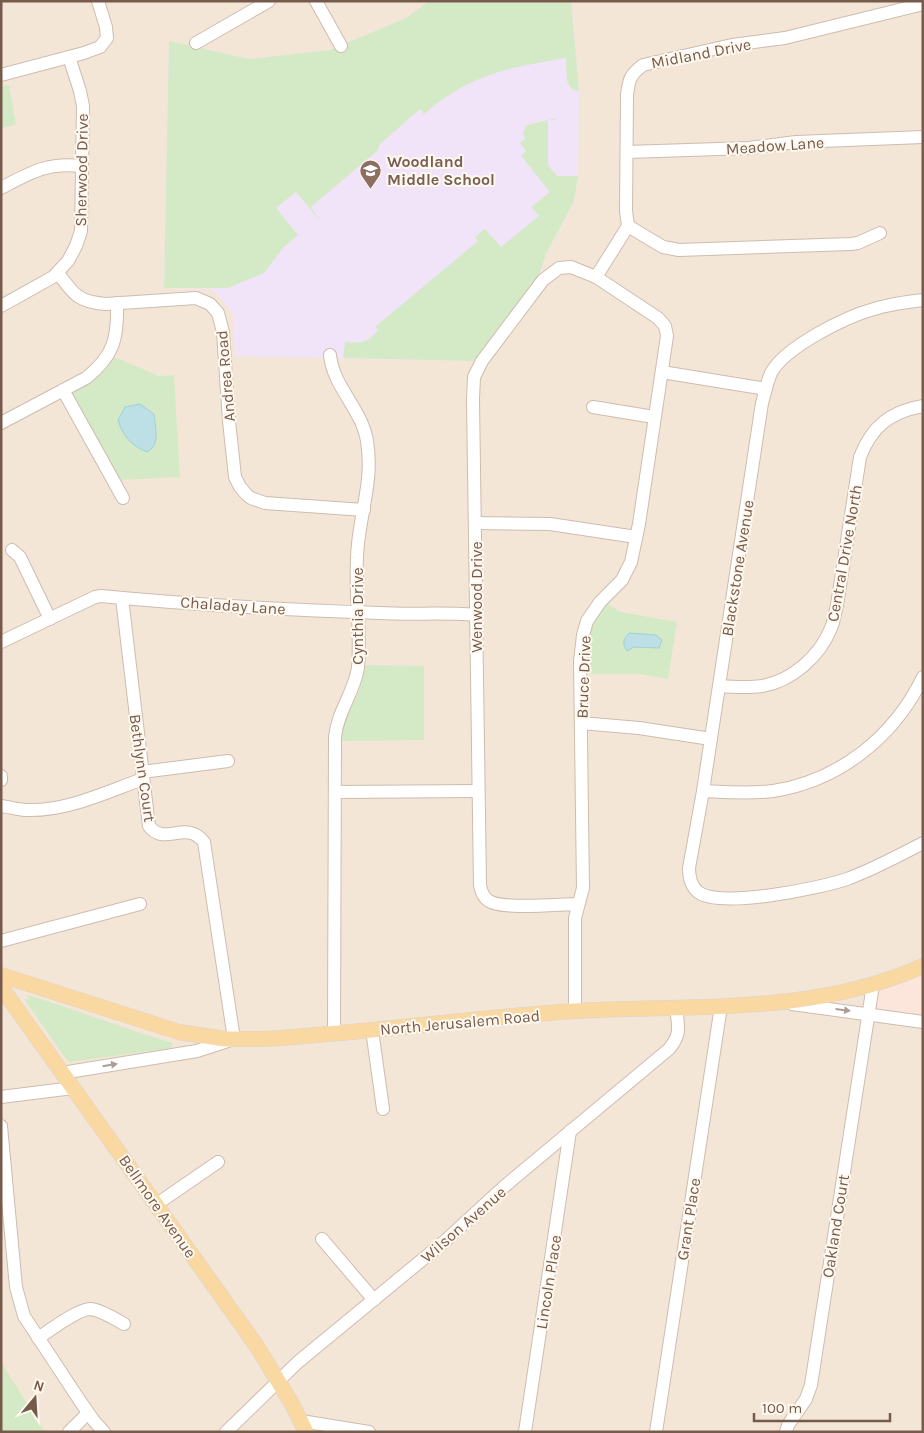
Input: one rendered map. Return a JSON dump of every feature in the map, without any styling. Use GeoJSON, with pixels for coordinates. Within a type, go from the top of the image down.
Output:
{"type":"FeatureCollection","features":[{"type":"Feature","properties":{"kind":"main road","name":"North Jerusalem Road"},"geometry":{"type":"LineString","coordinates":[[1,975],[158,1027],[198,1036],[234,1040],[262,1040],[575,1011],[782,1003],[822,998],[873,985],[923,966]]}},
{"type":"Feature","properties":{"kind":"main road","name":"Bellmore Avenue"},"geometry":{"type":"LineString","coordinates":[[1,987],[157,1204],[256,1346],[304,1426]]}},
{"type":"Feature","properties":{"kind":"street"},"geometry":{"type":"LineString","coordinates":[[1,75],[69,57],[104,44],[107,38],[106,27],[98,1]]}},
{"type":"Feature","properties":{"kind":"street"},"geometry":{"type":"LineString","coordinates":[[196,43],[269,1]]}},
{"type":"Feature","properties":{"kind":"street"},"geometry":{"type":"LineString","coordinates":[[316,1],[341,46]]}},
{"type":"Feature","properties":{"kind":"street","name":"Midland Drive"},"geometry":{"type":"LineString","coordinates":[[628,226],[626,211],[626,95],[629,79],[643,64],[732,45],[785,38],[923,4]]}},
{"type":"Feature","properties":{"kind":"street","name":"Sherwood Drive"},"geometry":{"type":"LineString","coordinates":[[1,306],[36,288],[58,273],[68,261],[80,231],[83,106],[69,57]]}},
{"type":"Feature","properties":{"kind":"street","name":"Meadow Lane"},"geometry":{"type":"LineString","coordinates":[[627,152],[749,148],[796,142],[923,137]]}},
{"type":"Feature","properties":{"kind":"street"},"geometry":{"type":"LineString","coordinates":[[1,188],[47,166],[68,164],[81,166]]}},
{"type":"Feature","properties":{"kind":"street"},"geometry":{"type":"LineString","coordinates":[[596,277],[628,226],[663,247],[679,250],[851,244],[858,243],[880,233]]}},
{"type":"Feature","properties":{"kind":"street","name":"Wenwood Drive"},"geometry":{"type":"LineString","coordinates":[[578,904],[500,905],[488,901],[482,892],[480,884],[473,399],[474,377],[482,361],[544,280],[560,268],[571,267],[596,277]]}},
{"type":"Feature","properties":{"kind":"street","name":"Andrea Road"},"geometry":{"type":"LineString","coordinates":[[58,273],[75,295],[94,303],[196,298],[210,304],[218,313],[223,332],[235,477],[240,487],[246,495],[265,503],[364,510]]}},
{"type":"Feature","properties":{"kind":"street","name":"Bruce Drive"},"geometry":{"type":"LineString","coordinates":[[575,1011],[575,918],[583,888],[580,661],[583,635],[592,612],[622,580],[631,562],[639,524],[667,336],[665,326],[658,318],[596,277]]}},
{"type":"Feature","properties":{"kind":"street","name":"Blackstone Avenue"},"geometry":{"type":"LineString","coordinates":[[923,300],[875,308],[854,315],[789,352],[772,372],[766,389],[703,791],[689,868],[690,877],[692,885],[699,893],[707,896],[737,899],[802,891],[846,879],[879,866],[923,843]]}},
{"type":"Feature","properties":{"kind":"street"},"geometry":{"type":"LineString","coordinates":[[1,423],[86,378],[95,370],[107,357],[116,335],[117,303]]}},
{"type":"Feature","properties":{"kind":"street","name":"Cynthia Drive"},"geometry":{"type":"LineString","coordinates":[[330,354],[335,376],[359,417],[367,440],[369,479],[357,556],[358,668],[354,684],[343,706],[338,722],[335,743],[334,1034]]}},
{"type":"Feature","properties":{"kind":"street"},"geometry":{"type":"LineString","coordinates":[[662,372],[766,389]]}},
{"type":"Feature","properties":{"kind":"street"},"geometry":{"type":"LineString","coordinates":[[63,390],[123,498]]}},
{"type":"Feature","properties":{"kind":"street","name":"Central Drive North"},"geometry":{"type":"LineString","coordinates":[[719,686],[761,686],[783,679],[808,662],[825,641],[832,627],[837,605],[860,457],[866,441],[876,427],[893,415],[911,408],[923,406]]}},
{"type":"Feature","properties":{"kind":"street"},"geometry":{"type":"LineString","coordinates":[[593,407],[654,417]]}},
{"type":"Feature","properties":{"kind":"street"},"geometry":{"type":"LineString","coordinates":[[475,523],[532,522],[636,536]]}},
{"type":"Feature","properties":{"kind":"street"},"geometry":{"type":"LineString","coordinates":[[12,550],[20,557],[50,618]]}},
{"type":"Feature","properties":{"kind":"street","name":"Chaladay Lane"},"geometry":{"type":"LineString","coordinates":[[1,642],[101,596],[381,614],[446,612],[475,615]]}},
{"type":"Feature","properties":{"kind":"street","name":"Bethlynn Court"},"geometry":{"type":"LineString","coordinates":[[122,598],[149,826],[153,832],[162,835],[189,832],[198,835],[204,842],[234,1040]]}},
{"type":"Feature","properties":{"kind":"street"},"geometry":{"type":"LineString","coordinates":[[703,791],[772,791],[828,774],[862,753],[882,736],[897,720],[923,677]]}},
{"type":"Feature","properties":{"kind":"street"},"geometry":{"type":"LineString","coordinates":[[581,723],[639,728],[711,739]]}},
{"type":"Feature","properties":{"kind":"street"},"geometry":{"type":"LineString","coordinates":[[1,806],[27,810],[75,804],[143,776],[228,761]]}},
{"type":"Feature","properties":{"kind":"street"},"geometry":{"type":"LineString","coordinates":[[335,792],[478,791]]}},
{"type":"Feature","properties":{"kind":"street"},"geometry":{"type":"LineString","coordinates":[[1,941],[140,904]]}},
{"type":"Feature","properties":{"kind":"street","name":"Oakland Court"},"geometry":{"type":"LineString","coordinates":[[786,1432],[788,1425],[806,1399],[811,1385],[873,985]]}},
{"type":"Feature","properties":{"kind":"street"},"geometry":{"type":"LineString","coordinates":[[782,1003],[923,1022]]}},
{"type":"Feature","properties":{"kind":"street","name":"Grant Place"},"geometry":{"type":"LineString","coordinates":[[656,1432],[721,1006]]}},
{"type":"Feature","properties":{"kind":"street","name":"Wilson Avenue"},"geometry":{"type":"LineString","coordinates":[[226,1432],[298,1362],[445,1241],[570,1131],[669,1049],[677,1040],[676,1008]]}},
{"type":"Feature","properties":{"kind":"street"},"geometry":{"type":"LineString","coordinates":[[372,1030],[383,1109]]}},
{"type":"Feature","properties":{"kind":"street"},"geometry":{"type":"LineString","coordinates":[[62,1073],[197,1051],[234,1040]]}},
{"type":"Feature","properties":{"kind":"street"},"geometry":{"type":"LineString","coordinates":[[1,1097],[73,1088]]}},
{"type":"Feature","properties":{"kind":"street"},"geometry":{"type":"LineString","coordinates":[[1,1126],[16,1287],[24,1316],[88,1413],[104,1432]]}},
{"type":"Feature","properties":{"kind":"street","name":"Lincoln Place"},"geometry":{"type":"LineString","coordinates":[[525,1432],[570,1131]]}},
{"type":"Feature","properties":{"kind":"street"},"geometry":{"type":"LineString","coordinates":[[157,1204],[218,1162]]}},
{"type":"Feature","properties":{"kind":"street"},"geometry":{"type":"LineString","coordinates":[[322,1239],[374,1300]]}},
{"type":"Feature","properties":{"kind":"street"},"geometry":{"type":"LineString","coordinates":[[38,1338],[78,1313],[89,1309],[112,1317],[124,1324]]}},
{"type":"Feature","properties":{"kind":"street"},"geometry":{"type":"LineString","coordinates":[[69,1432],[88,1413]]}},
{"type":"Feature","properties":{"kind":"street"},"geometry":{"type":"LineString","coordinates":[[304,1426],[369,1432]]}},
{"type":"Feature","properties":{"kind":"shaded area"},"geometry":{"type":"Polygon","coordinates":[[[1,1],[923,1],[923,1432],[1,1432],[1,1]]]}},
{"type":"Feature","properties":{"kind":"shaded area","name":"Woodland Middle School"},"geometry":{"type":"Polygon","coordinates":[[[429,1],[571,1],[579,91],[578,176],[574,201],[546,254],[539,275],[474,361],[235,356],[233,314],[212,289],[164,288],[169,41],[249,59],[330,50],[406,18],[429,1]]]}},
{"type":"Feature","properties":{"kind":"shaded area"},"geometry":{"type":"Polygon","coordinates":[[[923,970],[923,1020],[871,1011],[875,988],[923,970]]]}},
{"type":"Feature","properties":{"kind":"green space"},"geometry":{"type":"Polygon","coordinates":[[[429,1],[571,1],[579,91],[574,90],[568,83],[566,58],[526,65],[474,81],[424,114],[420,109],[380,144],[377,151],[311,207],[322,223],[296,192],[276,208],[298,235],[283,248],[264,273],[228,288],[164,288],[169,41],[249,59],[330,50],[406,18],[429,1]]]}},
{"type":"Feature","properties":{"kind":"green space"},"geometry":{"type":"Polygon","coordinates":[[[9,85],[16,125],[1,128],[1,86],[9,85]]]}},
{"type":"Feature","properties":{"kind":"green space"},"geometry":{"type":"Polygon","coordinates":[[[556,118],[555,120],[548,120],[548,165],[557,176],[578,176],[574,201],[546,254],[539,275],[474,361],[343,358],[345,342],[359,342],[371,338],[378,330],[375,327],[478,241],[475,237],[485,229],[501,247],[539,216],[531,207],[550,192],[521,156],[526,151],[520,143],[525,139],[523,132],[527,125],[556,118]]]}},
{"type":"Feature","properties":{"kind":"green space"},"geometry":{"type":"Polygon","coordinates":[[[114,357],[159,376],[174,375],[180,477],[120,480],[72,392],[103,372],[114,357]]]}},
{"type":"Feature","properties":{"kind":"green space"},"geometry":{"type":"Polygon","coordinates":[[[607,604],[621,612],[677,622],[668,679],[639,674],[588,674],[587,654],[589,637],[595,621],[607,604]]]}},
{"type":"Feature","properties":{"kind":"green space"},"geometry":{"type":"Polygon","coordinates":[[[365,665],[424,666],[424,740],[342,741],[343,724],[348,709],[359,692],[365,665]]]}},
{"type":"Feature","properties":{"kind":"green space"},"geometry":{"type":"Polygon","coordinates":[[[27,995],[173,1043],[171,1048],[70,1062],[24,999],[29,999],[27,995]]]}},
{"type":"Feature","properties":{"kind":"green space"},"geometry":{"type":"Polygon","coordinates":[[[1,1362],[45,1432],[1,1432],[1,1362]]]}},
{"type":"Feature","properties":{"kind":"water"},"geometry":{"type":"Polygon","coordinates":[[[140,404],[154,414],[156,441],[147,452],[128,439],[122,431],[118,420],[125,407],[140,404]]]}},
{"type":"Feature","properties":{"kind":"water"},"geometry":{"type":"Polygon","coordinates":[[[629,633],[656,635],[662,640],[659,648],[634,647],[627,651],[624,642],[629,633]]]}},
{"type":"Feature","properties":{"kind":"place","name":"Woodland Middle School"},"geometry":{"type":"Point","coordinates":[371,189]}}]}
